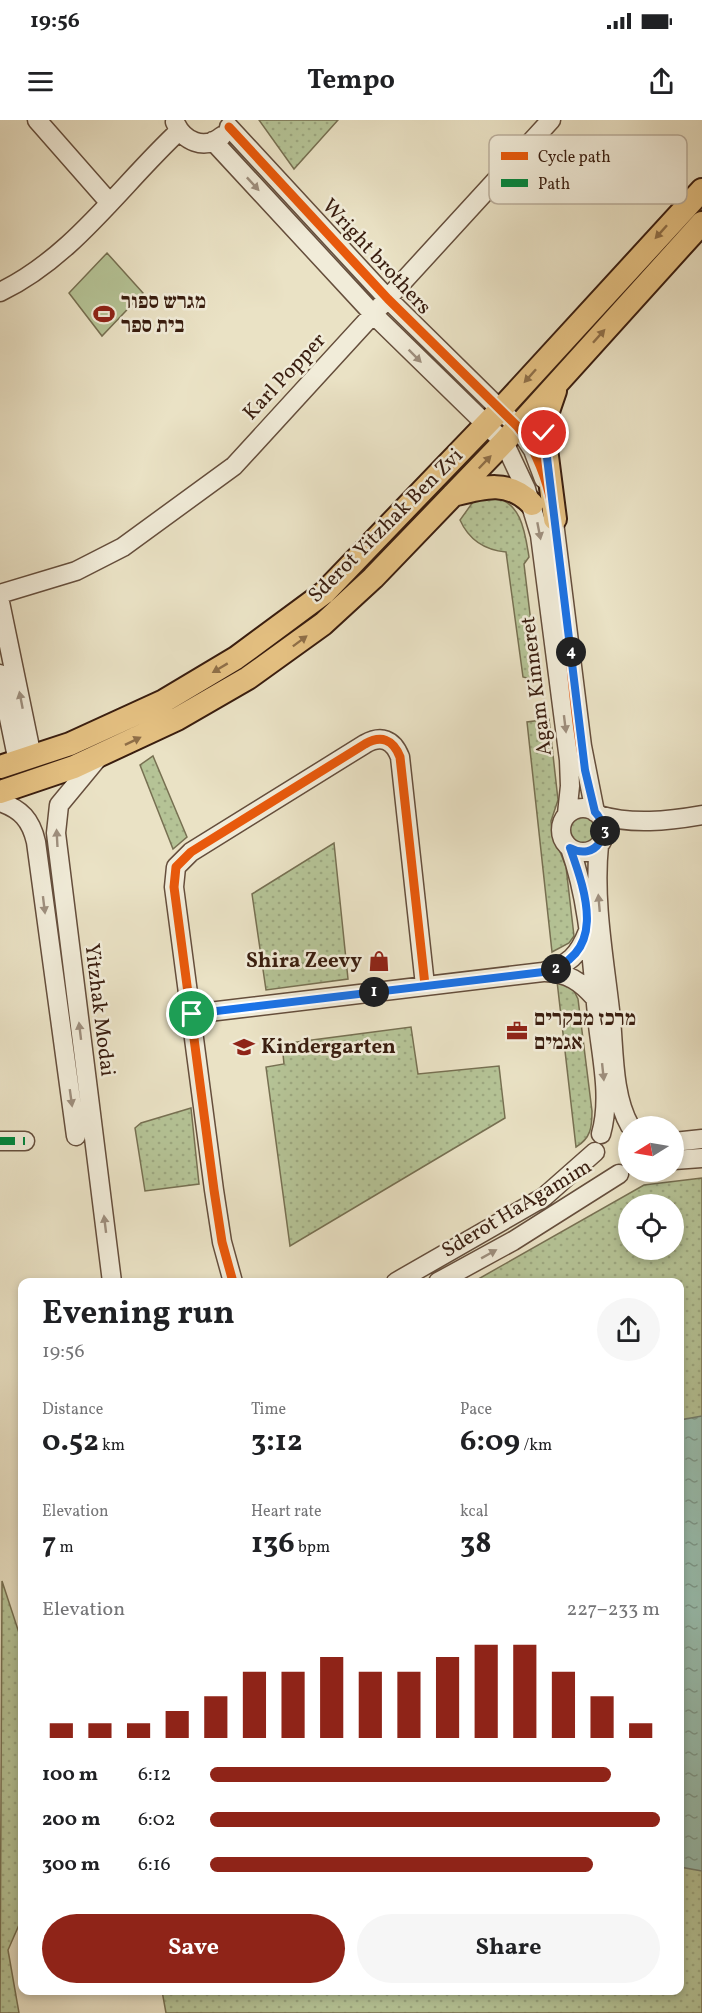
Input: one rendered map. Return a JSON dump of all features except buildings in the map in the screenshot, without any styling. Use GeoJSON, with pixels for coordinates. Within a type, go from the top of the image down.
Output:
{"type":"FeatureCollection","features":[{"type":"Feature","properties":{"kind":"main road","name":"Sderot Yitzhak Ben Zvi"},"geometry":{"type":"LineString","coordinates":[[17,762],[87,737],[144,712],[211,674],[266,638],[324,592],[352,567],[702,190]]}},
{"type":"Feature","properties":{"kind":"main road","name":"Sderot Yitzhak Ben Zvi"},"geometry":{"type":"LineString","coordinates":[[0,792],[99,756],[177,719],[275,660],[343,607],[453,495],[702,223]]}},
{"type":"Feature","properties":{"kind":"main road"},"geometry":{"type":"LineString","coordinates":[[555,519],[544,433],[550,401],[559,380]]}},
{"type":"Feature","properties":{"kind":"main road"},"geometry":{"type":"LineString","coordinates":[[453,495],[478,488],[503,486],[523,494],[532,504]]}},
{"type":"Feature","properties":{"kind":"street"},"geometry":{"type":"LineString","coordinates":[[37,120],[109,202]]}},
{"type":"Feature","properties":{"kind":"street","name":"Karl Popper"},"geometry":{"type":"LineString","coordinates":[[537,135],[551,120]]}},
{"type":"Feature","properties":{"kind":"street"},"geometry":{"type":"LineString","coordinates":[[0,292],[19,283],[57,256],[109,202],[176,125],[187,139],[197,143],[213,141],[230,124]]}},
{"type":"Feature","properties":{"kind":"street","name":"Wright brothers"},"geometry":{"type":"LineString","coordinates":[[230,124],[493,417]]}},
{"type":"Feature","properties":{"kind":"street","name":"Wright brothers"},"geometry":{"type":"LineString","coordinates":[[213,141],[374,315],[493,417]]}},
{"type":"Feature","properties":{"kind":"street","name":"Karl Popper"},"geometry":{"type":"LineString","coordinates":[[0,594],[76,570],[123,547],[155,526],[234,466],[489,188]]}},
{"type":"Feature","properties":{"kind":"street","name":"Agam Kinneret"},"geometry":{"type":"LineString","coordinates":[[493,417],[539,464],[555,519],[582,746],[597,814]]}},
{"type":"Feature","properties":{"kind":"street","name":"Agam Kinneret"},"geometry":{"type":"LineString","coordinates":[[510,434],[532,504],[545,568],[569,760],[570,786],[567,814]]}},
{"type":"Feature","properties":{"kind":"street"},"geometry":{"type":"LineString","coordinates":[[0,602],[17,762]]}},
{"type":"Feature","properties":{"kind":"street"},"geometry":{"type":"LineString","coordinates":[[0,674],[17,762]]}},
{"type":"Feature","properties":{"kind":"street"},"geometry":{"type":"LineString","coordinates":[[232,1278],[222,1242],[215,1200],[174,887],[176,867],[191,852],[378,737],[391,742],[400,757],[425,985]]}},
{"type":"Feature","properties":{"kind":"street","name":"Yitzhak Modai"},"geometry":{"type":"LineString","coordinates":[[99,756],[58,805],[57,820],[60,876],[111,1278]]}},
{"type":"Feature","properties":{"kind":"street","name":"Yitzhak Modai"},"geometry":{"type":"LineString","coordinates":[[0,802],[22,813],[33,830],[76,1136]]}},
{"type":"Feature","properties":{"kind":"street"},"geometry":{"type":"LineString","coordinates":[[618,1172],[603,1168],[595,1152],[602,1134],[606,1098],[580,878],[570,848],[561,833],[567,814],[584,808],[597,814],[623,820],[656,821]]}},
{"type":"Feature","properties":{"kind":"street"},"geometry":{"type":"LineString","coordinates":[[597,814],[605,830],[600,843],[597,877],[612,1033],[620,1097],[626,1116]]}},
{"type":"Feature","properties":{"kind":"street"},"geometry":{"type":"LineString","coordinates":[[570,848],[587,852],[628,829],[656,821],[702,815]]}},
{"type":"Feature","properties":{"kind":"street"},"geometry":{"type":"LineString","coordinates":[[192,1014],[543,972],[558,968],[574,958],[588,931]]}},
{"type":"Feature","properties":{"kind":"street"},"geometry":{"type":"LineString","coordinates":[[543,972],[562,973],[574,978],[595,998]]}},
{"type":"Feature","properties":{"kind":"street"},"geometry":{"type":"LineString","coordinates":[[52,973],[75,988]]}},
{"type":"Feature","properties":{"kind":"street"},"geometry":{"type":"LineString","coordinates":[[602,1134],[618,1126]]}},
{"type":"Feature","properties":{"kind":"street"},"geometry":{"type":"LineString","coordinates":[[684,1141],[702,1139]]}},
{"type":"Feature","properties":{"kind":"street"},"geometry":{"type":"LineString","coordinates":[[0,1141],[25,1141]]}},
{"type":"Feature","properties":{"kind":"street","name":"Sderot HaAgamim"},"geometry":{"type":"LineString","coordinates":[[403,1278],[544,1197],[595,1152]]}},
{"type":"Feature","properties":{"kind":"street"},"geometry":{"type":"LineString","coordinates":[[684,1159],[702,1158]]}},
{"type":"Feature","properties":{"kind":"street","name":"Sderot HaAgamim"},"geometry":{"type":"LineString","coordinates":[[445,1278],[540,1225],[618,1177]]}},
{"type":"Feature","properties":{"kind":"shaded area"},"geometry":{"type":"Polygon","coordinates":[[[259,120],[338,120],[294,169],[259,120]]]}},
{"type":"Feature","properties":{"kind":"shaded area","name":"מגרש ספור בית ספר"},"geometry":{"type":"Polygon","coordinates":[[[107,253],[143,293],[102,336],[69,293],[107,253]]]}},
{"type":"Feature","properties":{"kind":"shaded area"},"geometry":{"type":"Polygon","coordinates":[[[493,497],[510,505],[516,512],[523,529],[529,557],[524,564],[538,681],[523,677],[506,552],[478,543],[460,520],[473,502],[493,497]]]}},
{"type":"Feature","properties":{"kind":"shaded area"},"geometry":{"type":"Polygon","coordinates":[[[549,719],[558,800],[551,821],[552,831],[566,867],[574,936],[569,943],[552,952],[527,722],[549,719]]]}},
{"type":"Feature","properties":{"kind":"shaded area"},"geometry":{"type":"Polygon","coordinates":[[[153,756],[187,837],[173,849],[140,765],[153,756]]]}},
{"type":"Feature","properties":{"kind":"shaded area"},"geometry":{"type":"Polygon","coordinates":[[[584,813],[596,818],[601,830],[596,842],[584,847],[572,842],[567,830],[572,818],[584,813]]]}},
{"type":"Feature","properties":{"kind":"shaded area"},"geometry":{"type":"Polygon","coordinates":[[[334,843],[348,979],[266,990],[252,894],[334,843]]]}},
{"type":"Feature","properties":{"kind":"shaded area"},"geometry":{"type":"Polygon","coordinates":[[[557,981],[571,985],[578,999],[592,1111],[590,1132],[585,1140],[576,1147],[557,981]]]}},
{"type":"Feature","properties":{"kind":"shaded area"},"geometry":{"type":"Polygon","coordinates":[[[411,1027],[418,1074],[499,1066],[505,1118],[290,1246],[266,1067],[284,1064],[282,1044],[411,1027]]]}},
{"type":"Feature","properties":{"kind":"shaded area"},"geometry":{"type":"Polygon","coordinates":[[[191,1108],[199,1184],[145,1191],[135,1128],[141,1123],[191,1108]]]}},
{"type":"Feature","properties":{"kind":"shaded area"},"geometry":{"type":"Polygon","coordinates":[[[702,1178],[702,2013],[166,2013],[163,1995],[684,1995],[684,1278],[480,1278],[618,1200],[618,1260],[684,1260],[684,1194],[628,1194],[644,1185],[684,1182],[702,1178]]]}},
{"type":"Feature","properties":{"kind":"shaded area"},"geometry":{"type":"Polygon","coordinates":[[[2,1581],[18,1630],[18,1927],[8,1950],[19,2013],[0,2013],[2,1581]]]}},
{"type":"Feature","properties":{"kind":"water"},"geometry":{"type":"Polygon","coordinates":[[[702,1416],[702,1871],[684,1868],[684,1419],[702,1416]]]}},
{"type":"Feature","properties":{"kind":"marked path"},"geometry":{"type":"LineString","coordinates":[[0,1141],[25,1141]]}},
{"type":"Feature","properties":{"kind":"cycle path"},"geometry":{"type":"LineString","coordinates":[[229,127],[388,299],[517,426],[529,443],[545,480],[555,521],[582,758],[595,812]]}},
{"type":"Feature","properties":{"kind":"cycle path"},"geometry":{"type":"LineString","coordinates":[[232,1278],[222,1242],[214,1190],[174,887],[176,867],[191,852],[365,744],[381,739],[386,740],[394,746],[400,757],[425,985]]}},
{"type":"Feature","properties":{"kind":"place","name":"מגרש ספור בית ספר"},"geometry":{"type":"Point","coordinates":[104,314]}},
{"type":"Feature","properties":{"kind":"place","name":"Shira Zeevy"},"geometry":{"type":"Point","coordinates":[379,961]}},
{"type":"Feature","properties":{"kind":"place","name":"מרכז מבקרים אגמים"},"geometry":{"type":"Point","coordinates":[517,1031]}},
{"type":"Feature","properties":{"kind":"place","name":"Kindergarten"},"geometry":{"type":"Point","coordinates":[244,1047]}},
{"type":"Feature","properties":{"kind":"route"},"geometry":{"type":"LineString","coordinates":[[192,1014],[543,972],[558,968],[578,953],[588,931],[580,878],[570,848],[580,852],[594,849],[602,841],[605,830],[604,823],[595,812],[585,770],[544,433]]}}]}
